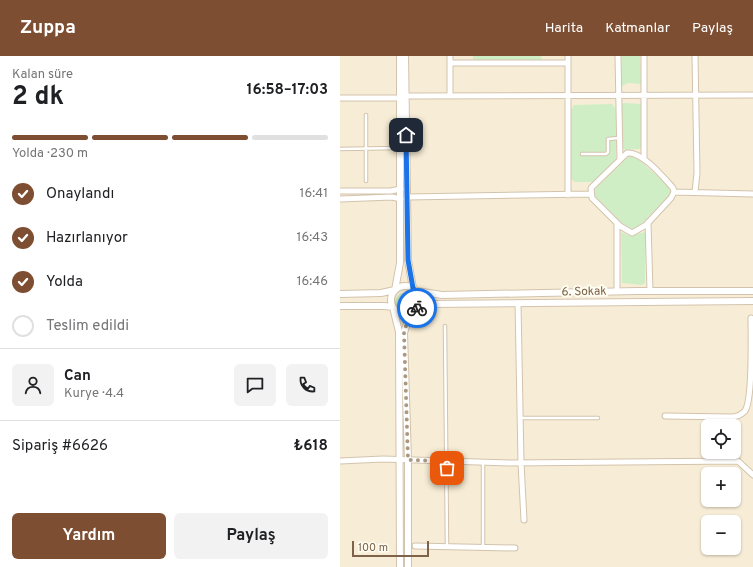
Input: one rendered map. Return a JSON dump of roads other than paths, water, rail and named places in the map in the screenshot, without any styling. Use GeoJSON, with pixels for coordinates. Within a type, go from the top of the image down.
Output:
{"type":"FeatureCollection","features":[{"type":"Feature","properties":{"kind":"street"},"geometry":{"type":"LineString","coordinates":[[400,56],[403,97],[404,198],[400,264],[395,290],[391,298],[399,332],[400,567]]}},
{"type":"Feature","properties":{"kind":"street"},"geometry":{"type":"LineString","coordinates":[[403,97],[405,56]]}},
{"type":"Feature","properties":{"kind":"street"},"geometry":{"type":"LineString","coordinates":[[450,56],[450,96]]}},
{"type":"Feature","properties":{"kind":"street"},"geometry":{"type":"LineString","coordinates":[[568,56],[568,195]]}},
{"type":"Feature","properties":{"kind":"street"},"geometry":{"type":"LineString","coordinates":[[618,56],[620,160]]}},
{"type":"Feature","properties":{"kind":"street"},"geometry":{"type":"LineString","coordinates":[[644,56],[644,159]]}},
{"type":"Feature","properties":{"kind":"street"},"geometry":{"type":"LineString","coordinates":[[695,56],[695,192]]}},
{"type":"Feature","properties":{"kind":"street"},"geometry":{"type":"LineString","coordinates":[[450,63],[568,63]]}},
{"type":"Feature","properties":{"kind":"street"},"geometry":{"type":"LineString","coordinates":[[340,98],[618,94],[694,96],[753,95]]}},
{"type":"Feature","properties":{"kind":"street"},"geometry":{"type":"LineString","coordinates":[[404,148],[401,189],[404,198],[408,260],[415,290],[419,300],[415,310],[407,322],[404,333],[412,547],[408,567]]}},
{"type":"Feature","properties":{"kind":"street"},"geometry":{"type":"LineString","coordinates":[[632,152],[644,159],[673,188],[674,192],[671,198],[648,222],[632,233],[617,223],[592,198],[591,188],[627,153],[632,152]]}},
{"type":"Feature","properties":{"kind":"street"},"geometry":{"type":"LineString","coordinates":[[340,191],[390,191],[401,189]]}},
{"type":"Feature","properties":{"kind":"street"},"geometry":{"type":"LineString","coordinates":[[674,192],[753,194]]}},
{"type":"Feature","properties":{"kind":"street"},"geometry":{"type":"LineString","coordinates":[[340,199],[591,194]]}},
{"type":"Feature","properties":{"kind":"street"},"geometry":{"type":"LineString","coordinates":[[648,222],[650,291]]}},
{"type":"Feature","properties":{"kind":"street"},"geometry":{"type":"LineString","coordinates":[[617,223],[617,291]]}},
{"type":"Feature","properties":{"kind":"street"},"geometry":{"type":"LineString","coordinates":[[340,294],[381,293],[395,290],[404,286],[415,290]]}},
{"type":"Feature","properties":{"kind":"street","name":"6. Sokak"},"geometry":{"type":"LineString","coordinates":[[415,290],[442,295],[617,291],[753,291]]}},
{"type":"Feature","properties":{"kind":"street","name":"6. Sokak"},"geometry":{"type":"LineString","coordinates":[[415,310],[430,304],[753,301]]}},
{"type":"Feature","properties":{"kind":"street"},"geometry":{"type":"LineString","coordinates":[[518,303],[521,463],[524,520]]}},
{"type":"Feature","properties":{"kind":"street"},"geometry":{"type":"LineString","coordinates":[[340,306],[384,306],[393,308],[400,314],[409,314],[415,310]]}},
{"type":"Feature","properties":{"kind":"street"},"geometry":{"type":"LineString","coordinates":[[665,416],[738,416],[745,411],[751,393],[751,318]]}},
{"type":"Feature","properties":{"kind":"street"},"geometry":{"type":"LineString","coordinates":[[340,461],[399,459],[521,463],[738,461],[753,475]]}},
{"type":"Feature","properties":{"kind":"street"},"geometry":{"type":"LineString","coordinates":[[400,548],[447,546],[515,548]]}},
{"type":"Feature","properties":{"kind":"lane"},"geometry":{"type":"LineString","coordinates":[[366,115],[366,182]]}},
{"type":"Feature","properties":{"kind":"lane"},"geometry":{"type":"LineString","coordinates":[[582,154],[606,154],[608,152],[608,139],[620,138]]}},
{"type":"Feature","properties":{"kind":"lane"},"geometry":{"type":"LineString","coordinates":[[340,149],[404,148]]}},
{"type":"Feature","properties":{"kind":"lane"},"geometry":{"type":"LineString","coordinates":[[446,326],[447,546]]}},
{"type":"Feature","properties":{"kind":"lane"},"geometry":{"type":"LineString","coordinates":[[520,418],[598,418]]}},
{"type":"Feature","properties":{"kind":"lane"},"geometry":{"type":"LineString","coordinates":[[483,462],[483,547]]}}]}
